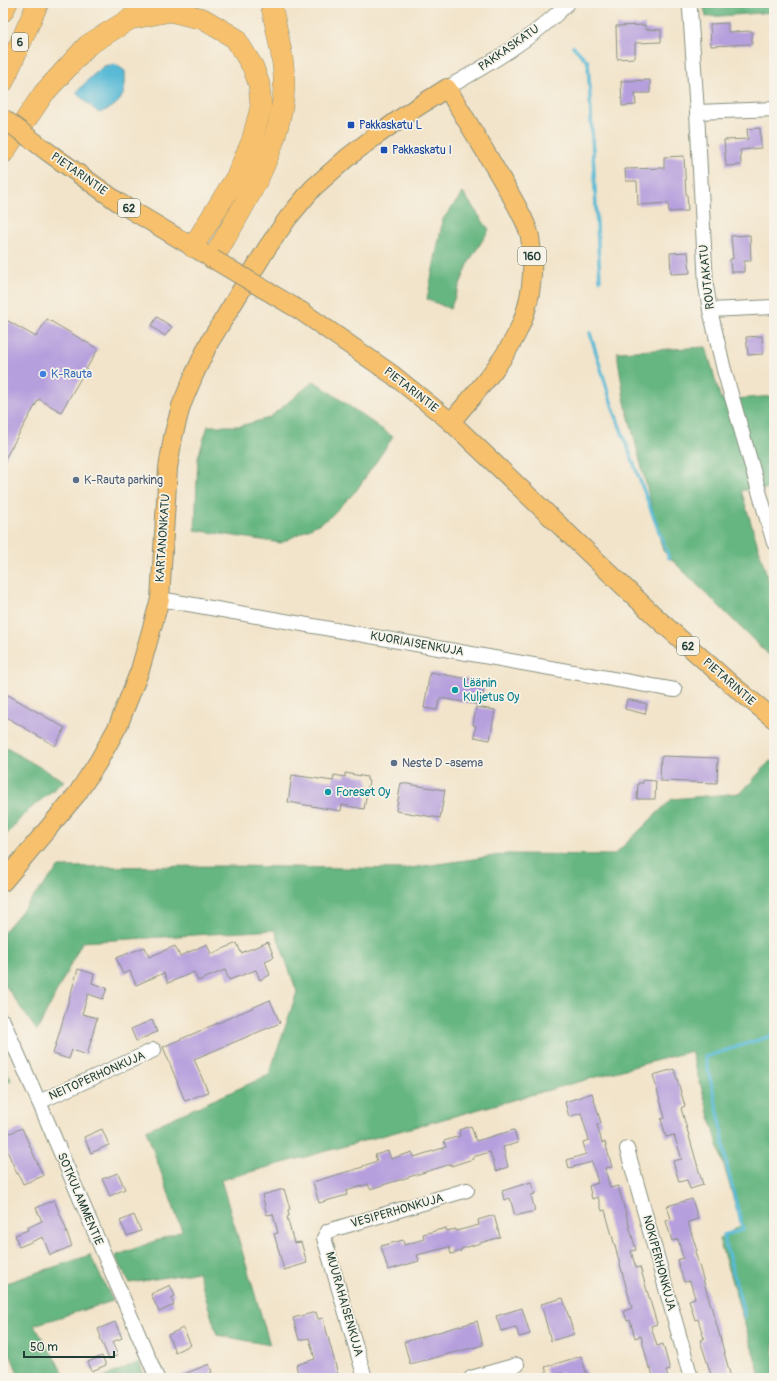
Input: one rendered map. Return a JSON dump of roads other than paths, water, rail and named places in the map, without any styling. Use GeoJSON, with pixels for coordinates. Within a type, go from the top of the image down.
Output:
{"type":"FeatureCollection","features":[{"type":"Feature","properties":{"kind":"highway"},"geometry":{"type":"LineString","coordinates":[[3,11],[7,3]]}},
{"type":"Feature","properties":{"kind":"highway","name":"6"},"geometry":{"type":"LineString","coordinates":[[3,82],[38,3]]}},
{"type":"Feature","properties":{"kind":"highway"},"geometry":{"type":"LineString","coordinates":[[213,260],[270,155],[280,115],[284,87],[281,57],[271,3]]}},
{"type":"Feature","properties":{"kind":"highway"},"geometry":{"type":"LineString","coordinates":[[3,153],[44,93],[88,45],[130,19],[170,11],[203,19],[235,38],[253,68],[259,84],[261,107],[252,141],[237,176],[193,247]]}},
{"type":"Feature","properties":{"kind":"main road","name":"160"},"geometry":{"type":"LineString","coordinates":[[447,88],[517,206],[529,235],[533,265],[530,299],[518,331],[500,361],[451,422]]}},
{"type":"Feature","properties":{"kind":"main road","name":"KARTANONKATU"},"geometry":{"type":"LineString","coordinates":[[3,882],[77,794],[98,762],[118,726],[140,670],[160,599],[168,475],[173,437],[181,406],[209,343],[267,248],[288,218],[313,188],[348,157],[373,138],[410,111],[447,88]]}},
{"type":"Feature","properties":{"kind":"main road","name":"PIETARINTIE"},"geometry":{"type":"LineString","coordinates":[[3,118],[118,202],[213,260],[301,311],[393,375],[451,422],[659,620],[730,684],[774,719]]}},
{"type":"Feature","properties":{"kind":"street","name":"PAKKASKATU"},"geometry":{"type":"LineString","coordinates":[[447,88],[486,66],[525,40],[568,3]]}},
{"type":"Feature","properties":{"kind":"street","name":"ROUTAKATU"},"geometry":{"type":"LineString","coordinates":[[688,3],[690,9],[697,112],[706,286],[724,370],[769,506],[774,543]]}},
{"type":"Feature","properties":{"kind":"street"},"geometry":{"type":"LineString","coordinates":[[697,112],[774,109]]}},
{"type":"Feature","properties":{"kind":"street"},"geometry":{"type":"LineString","coordinates":[[710,310],[774,307]]}},
{"type":"Feature","properties":{"kind":"street","name":"KUORIAISENKUJA"},"geometry":{"type":"LineString","coordinates":[[160,599],[675,690]]}},
{"type":"Feature","properties":{"kind":"street","name":"SOTKULAMMENTIE"},"geometry":{"type":"LineString","coordinates":[[3,1021],[157,1378]]}},
{"type":"Feature","properties":{"kind":"street","name":"NEITOPERHONKUJA"},"geometry":{"type":"LineString","coordinates":[[39,1102],[154,1050]]}},
{"type":"Feature","properties":{"kind":"street","name":"NOKIPERHONKUJA"},"geometry":{"type":"LineString","coordinates":[[627,1149],[691,1378]]}},
{"type":"Feature","properties":{"kind":"street","name":"VESIPERHONKUJA"},"geometry":{"type":"LineString","coordinates":[[328,1231],[467,1190]]}},
{"type":"Feature","properties":{"kind":"street","name":"MUURAHAISENKUJA"},"geometry":{"type":"LineString","coordinates":[[328,1231],[324,1238],[365,1378]]}},
{"type":"Feature","properties":{"kind":"street"},"geometry":{"type":"LineString","coordinates":[[471,1378],[517,1365]]}},
{"type":"Feature","properties":{"kind":"water"},"geometry":{"type":"Polygon","coordinates":[[[115,64],[125,71],[124,92],[118,102],[107,110],[99,113],[76,93],[104,66],[115,64]]]}},
{"type":"Feature","properties":{"kind":"waterway"},"geometry":{"type":"LineString","coordinates":[[573,46],[588,62],[600,280]]}},
{"type":"Feature","properties":{"kind":"waterway"},"geometry":{"type":"LineString","coordinates":[[590,333],[613,408],[669,558]]}},
{"type":"Feature","properties":{"kind":"waterway"},"geometry":{"type":"LineString","coordinates":[[745,1317],[723,1235],[743,1230],[727,1167],[721,1125],[705,1057],[774,1035]]}},
{"type":"Feature","properties":{"kind":"place","name":"Pakkaskatu L"},"geometry":{"type":"Point","coordinates":[351,125]}},
{"type":"Feature","properties":{"kind":"place","name":"Pakkaskatu I"},"geometry":{"type":"Point","coordinates":[384,150]}},
{"type":"Feature","properties":{"kind":"place","name":"K-Rauta"},"geometry":{"type":"Point","coordinates":[43,374]}},
{"type":"Feature","properties":{"kind":"place","name":"K-Rauta parking"},"geometry":{"type":"Point","coordinates":[76,480]}},
{"type":"Feature","properties":{"kind":"place","name":"Läänin Kuljetus Oy"},"geometry":{"type":"Point","coordinates":[455,690]}},
{"type":"Feature","properties":{"kind":"place","name":"Neste D -asema"},"geometry":{"type":"Point","coordinates":[394,763]}},
{"type":"Feature","properties":{"kind":"place","name":"Foreset Oy"},"geometry":{"type":"Point","coordinates":[328,792]}}]}
